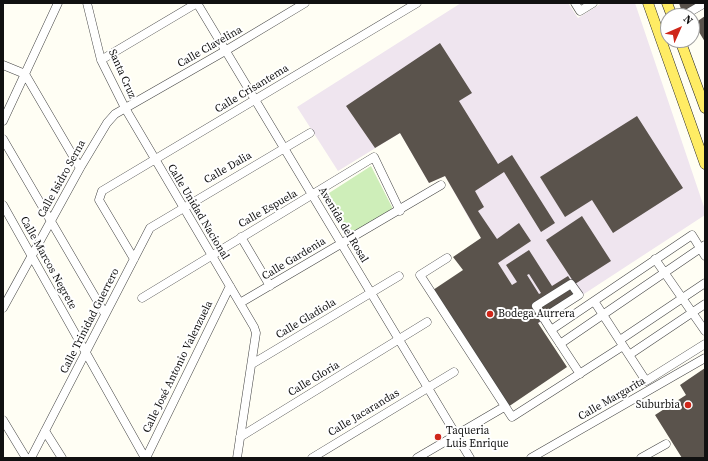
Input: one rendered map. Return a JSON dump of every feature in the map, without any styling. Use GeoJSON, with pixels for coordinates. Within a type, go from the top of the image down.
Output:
{"type":"FeatureCollection","features":[{"type":"Feature","properties":{"kind":"main road"},"geometry":{"type":"LineString","coordinates":[[648,3],[705,164]]}},
{"type":"Feature","properties":{"kind":"main road"},"geometry":{"type":"LineString","coordinates":[[683,48],[705,108]]}},
{"type":"Feature","properties":{"kind":"main road"},"geometry":{"type":"LineString","coordinates":[[668,60],[685,54]]}},
{"type":"Feature","properties":{"kind":"street"},"geometry":{"type":"LineString","coordinates":[[3,121],[58,3]]}},
{"type":"Feature","properties":{"kind":"street"},"geometry":{"type":"LineString","coordinates":[[101,60],[197,3]]}},
{"type":"Feature","properties":{"kind":"street","name":"Avenida del Rosal"},"geometry":{"type":"LineString","coordinates":[[197,3],[470,458]]}},
{"type":"Feature","properties":{"kind":"street","name":"Calle Clavelina"},"geometry":{"type":"LineString","coordinates":[[125,108],[305,3]]}},
{"type":"Feature","properties":{"kind":"street","name":"Calle Crisantema"},"geometry":{"type":"LineString","coordinates":[[134,259],[99,200],[99,195],[102,191],[417,3]]}},
{"type":"Feature","properties":{"kind":"street"},"geometry":{"type":"LineString","coordinates":[[575,3],[580,11],[593,3]]}},
{"type":"Feature","properties":{"kind":"street","name":"Santa Cruz"},"geometry":{"type":"LineString","coordinates":[[88,4],[101,60],[125,108]]}},
{"type":"Feature","properties":{"kind":"street"},"geometry":{"type":"LineString","coordinates":[[3,65],[25,74],[80,168]]}},
{"type":"Feature","properties":{"kind":"street","name":"Calle Unidad Nacional"},"geometry":{"type":"LineString","coordinates":[[125,108],[154,160],[254,327],[256,333],[252,364]]}},
{"type":"Feature","properties":{"kind":"street","name":"Calle Isidro Serna"},"geometry":{"type":"LineString","coordinates":[[3,308],[80,168],[107,123],[125,108]]}},
{"type":"Feature","properties":{"kind":"street","name":"Calle Dalia"},"geometry":{"type":"LineString","coordinates":[[183,207],[310,133]]}},
{"type":"Feature","properties":{"kind":"street"},"geometry":{"type":"LineString","coordinates":[[3,139],[105,314]]}},
{"type":"Feature","properties":{"kind":"street","name":"Calle Espuela"},"geometry":{"type":"LineString","coordinates":[[142,298],[241,237],[313,196],[374,157],[400,211]]}},
{"type":"Feature","properties":{"kind":"street","name":"Calle Gardenia"},"geometry":{"type":"LineString","coordinates":[[240,303],[441,186]]}},
{"type":"Feature","properties":{"kind":"street","name":"Calle Marcos Negrete"},"geometry":{"type":"LineString","coordinates":[[3,205],[145,458]]}},
{"type":"Feature","properties":{"kind":"street","name":"Calle Trinidad Guerrero"},"geometry":{"type":"LineString","coordinates":[[31,458],[150,228],[183,207]]}},
{"type":"Feature","properties":{"kind":"street"},"geometry":{"type":"LineString","coordinates":[[551,330],[692,235],[703,246],[705,256]]}},
{"type":"Feature","properties":{"kind":"street"},"geometry":{"type":"LineString","coordinates":[[241,237],[270,286]]}},
{"type":"Feature","properties":{"kind":"street"},"geometry":{"type":"LineString","coordinates":[[560,344],[703,246]]}},
{"type":"Feature","properties":{"kind":"street"},"geometry":{"type":"LineString","coordinates":[[447,258],[420,275],[504,407],[512,417],[580,374],[682,298],[705,283]]}},
{"type":"Feature","properties":{"kind":"street"},"geometry":{"type":"LineString","coordinates":[[656,259],[705,331]]}},
{"type":"Feature","properties":{"kind":"street","name":"Calle Gladiola"},"geometry":{"type":"LineString","coordinates":[[252,364],[399,276]]}},
{"type":"Feature","properties":{"kind":"street"},"geometry":{"type":"LineString","coordinates":[[543,318],[578,295],[571,284],[536,306],[543,318],[580,374]]}},
{"type":"Feature","properties":{"kind":"street","name":"Calle José Antonio Valenzuela"},"geometry":{"type":"LineString","coordinates":[[145,458],[230,286]]}},
{"type":"Feature","properties":{"kind":"street"},"geometry":{"type":"LineString","coordinates":[[594,300],[646,381],[705,344]]}},
{"type":"Feature","properties":{"kind":"street"},"geometry":{"type":"LineString","coordinates":[[629,355],[705,304]]}},
{"type":"Feature","properties":{"kind":"street","name":"Calle Gloria"},"geometry":{"type":"LineString","coordinates":[[240,436],[427,322]]}},
{"type":"Feature","properties":{"kind":"street","name":"Calle Margarita"},"geometry":{"type":"LineString","coordinates":[[531,458],[705,358]]}},
{"type":"Feature","properties":{"kind":"street"},"geometry":{"type":"LineString","coordinates":[[237,458],[252,364]]}},
{"type":"Feature","properties":{"kind":"street"},"geometry":{"type":"LineString","coordinates":[[672,364],[679,373]]}},
{"type":"Feature","properties":{"kind":"street","name":"Calle Jacarandas"},"geometry":{"type":"LineString","coordinates":[[312,458],[454,372]]}},
{"type":"Feature","properties":{"kind":"street"},"geometry":{"type":"LineString","coordinates":[[417,458],[504,407]]}},
{"type":"Feature","properties":{"kind":"street"},"geometry":{"type":"LineString","coordinates":[[3,420],[26,458]]}},
{"type":"Feature","properties":{"kind":"street"},"geometry":{"type":"LineString","coordinates":[[45,431],[62,458]]}},
{"type":"Feature","properties":{"kind":"street"},"geometry":{"type":"LineString","coordinates":[[641,458],[666,444]]}},
{"type":"Feature","properties":{"kind":"shaded area"},"geometry":{"type":"Polygon","coordinates":[[[461,3],[568,3],[578,18],[602,3],[635,3],[705,210],[705,215],[538,324],[472,224],[445,176],[429,183],[400,133],[338,171],[297,107],[461,3]]]}},
{"type":"Feature","properties":{"kind":"green space"},"geometry":{"type":"Polygon","coordinates":[[[371,166],[393,209],[350,236],[326,195],[371,166]]]}},
{"type":"Feature","properties":{"kind":"building"},"geometry":{"type":"Polygon","coordinates":[[[679,3],[699,3],[690,8],[681,8],[679,3]]]}},
{"type":"Feature","properties":{"kind":"building"},"geometry":{"type":"Polygon","coordinates":[[[705,16],[705,42],[700,34],[700,19],[705,16]]]}},
{"type":"Feature","properties":{"kind":"building"},"geometry":{"type":"Polygon","coordinates":[[[440,43],[472,93],[459,101],[498,164],[512,155],[555,223],[541,232],[504,172],[475,191],[484,207],[478,211],[497,239],[519,223],[531,241],[498,263],[512,285],[517,282],[506,265],[529,250],[552,286],[568,276],[580,295],[538,323],[567,367],[508,407],[433,290],[463,270],[453,257],[481,238],[445,176],[429,183],[400,133],[375,148],[346,106],[440,43]],[[529,274],[527,275],[539,294],[541,293],[529,274]]]}},
{"type":"Feature","properties":{"kind":"building"},"geometry":{"type":"Polygon","coordinates":[[[637,116],[683,188],[613,233],[592,200],[565,217],[540,177],[637,116]]]}},
{"type":"Feature","properties":{"kind":"building"},"geometry":{"type":"Polygon","coordinates":[[[582,216],[611,261],[575,284],[546,240],[582,216]]]}},
{"type":"Feature","properties":{"kind":"building","name":"Suburbia"},"geometry":{"type":"Polygon","coordinates":[[[705,368],[705,458],[682,458],[655,415],[686,395],[680,385],[705,368]]]}},
{"type":"Feature","properties":{"kind":"place","name":"Bodega Aurrera"},"geometry":{"type":"Point","coordinates":[490,314]}},
{"type":"Feature","properties":{"kind":"place","name":"Suburbia"},"geometry":{"type":"Point","coordinates":[688,405]}},
{"type":"Feature","properties":{"kind":"place","name":"Taqueria Luis Enrique"},"geometry":{"type":"Point","coordinates":[438,437]}}]}
